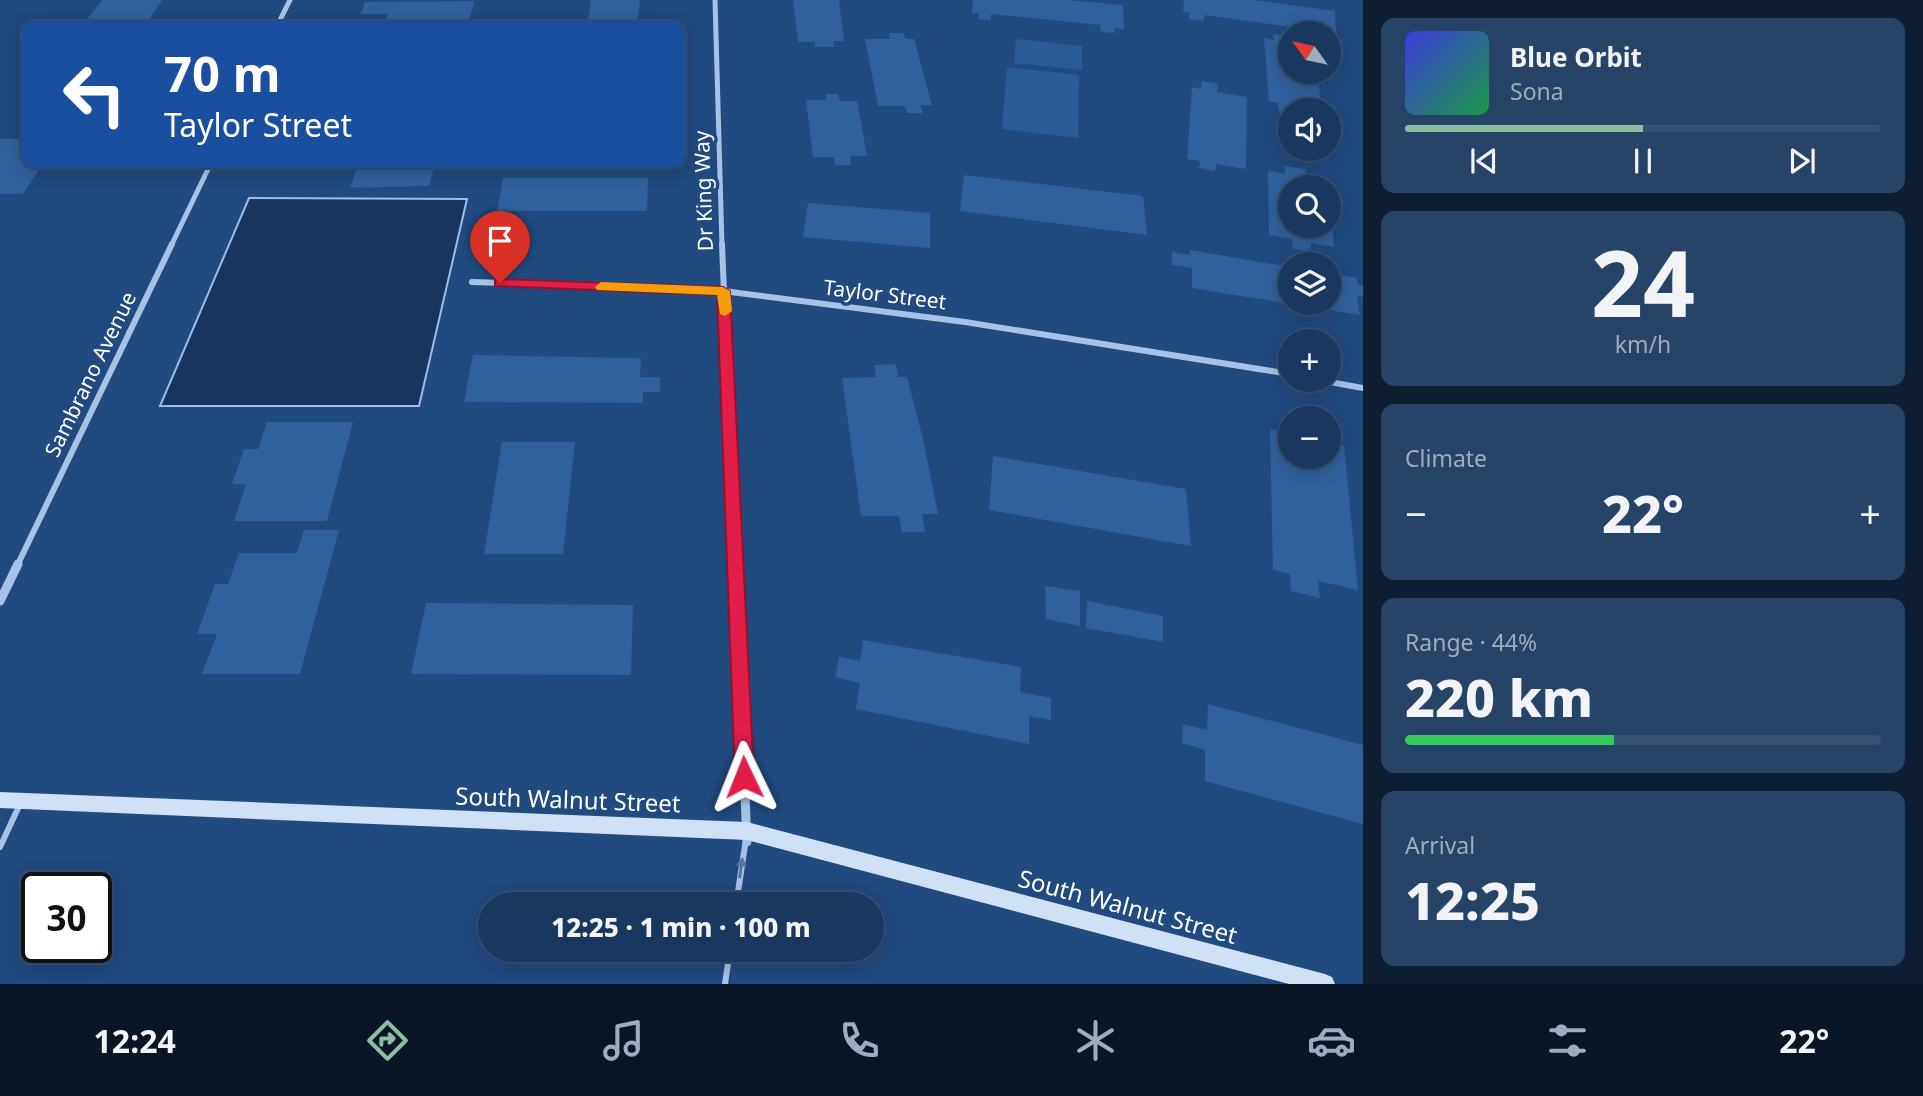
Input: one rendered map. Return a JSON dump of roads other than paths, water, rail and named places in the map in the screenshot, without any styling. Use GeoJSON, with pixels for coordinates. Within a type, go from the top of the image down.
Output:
{"type":"FeatureCollection","features":[{"type":"Feature","properties":{"kind":"street"},"geometry":{"type":"LineString","coordinates":[[280,21],[290,0]]}},
{"type":"Feature","properties":{"kind":"street","name":"Dr King Way"},"geometry":{"type":"LineString","coordinates":[[715,0],[723,291],[747,837]]}},
{"type":"Feature","properties":{"kind":"street","name":"Sambrano Avenue"},"geometry":{"type":"LineString","coordinates":[[0,601],[209,168]]}},
{"type":"Feature","properties":{"kind":"street","name":"Taylor Street"},"geometry":{"type":"LineString","coordinates":[[472,282],[723,291],[965,322],[1278,372]]}},
{"type":"Feature","properties":{"kind":"street"},"geometry":{"type":"LineString","coordinates":[[1341,384],[1363,388]]}},
{"type":"Feature","properties":{"kind":"street","name":"South Walnut Street"},"geometry":{"type":"LineString","coordinates":[[0,800],[747,837],[1325,984]]}},
{"type":"Feature","properties":{"kind":"lane"},"geometry":{"type":"LineString","coordinates":[[0,848],[21,801]]}},
{"type":"Feature","properties":{"kind":"lane"},"geometry":{"type":"LineString","coordinates":[[738,892],[747,837]]}},
{"type":"Feature","properties":{"kind":"lane"},"geometry":{"type":"LineString","coordinates":[[725,984],[728,962]]}}]}
